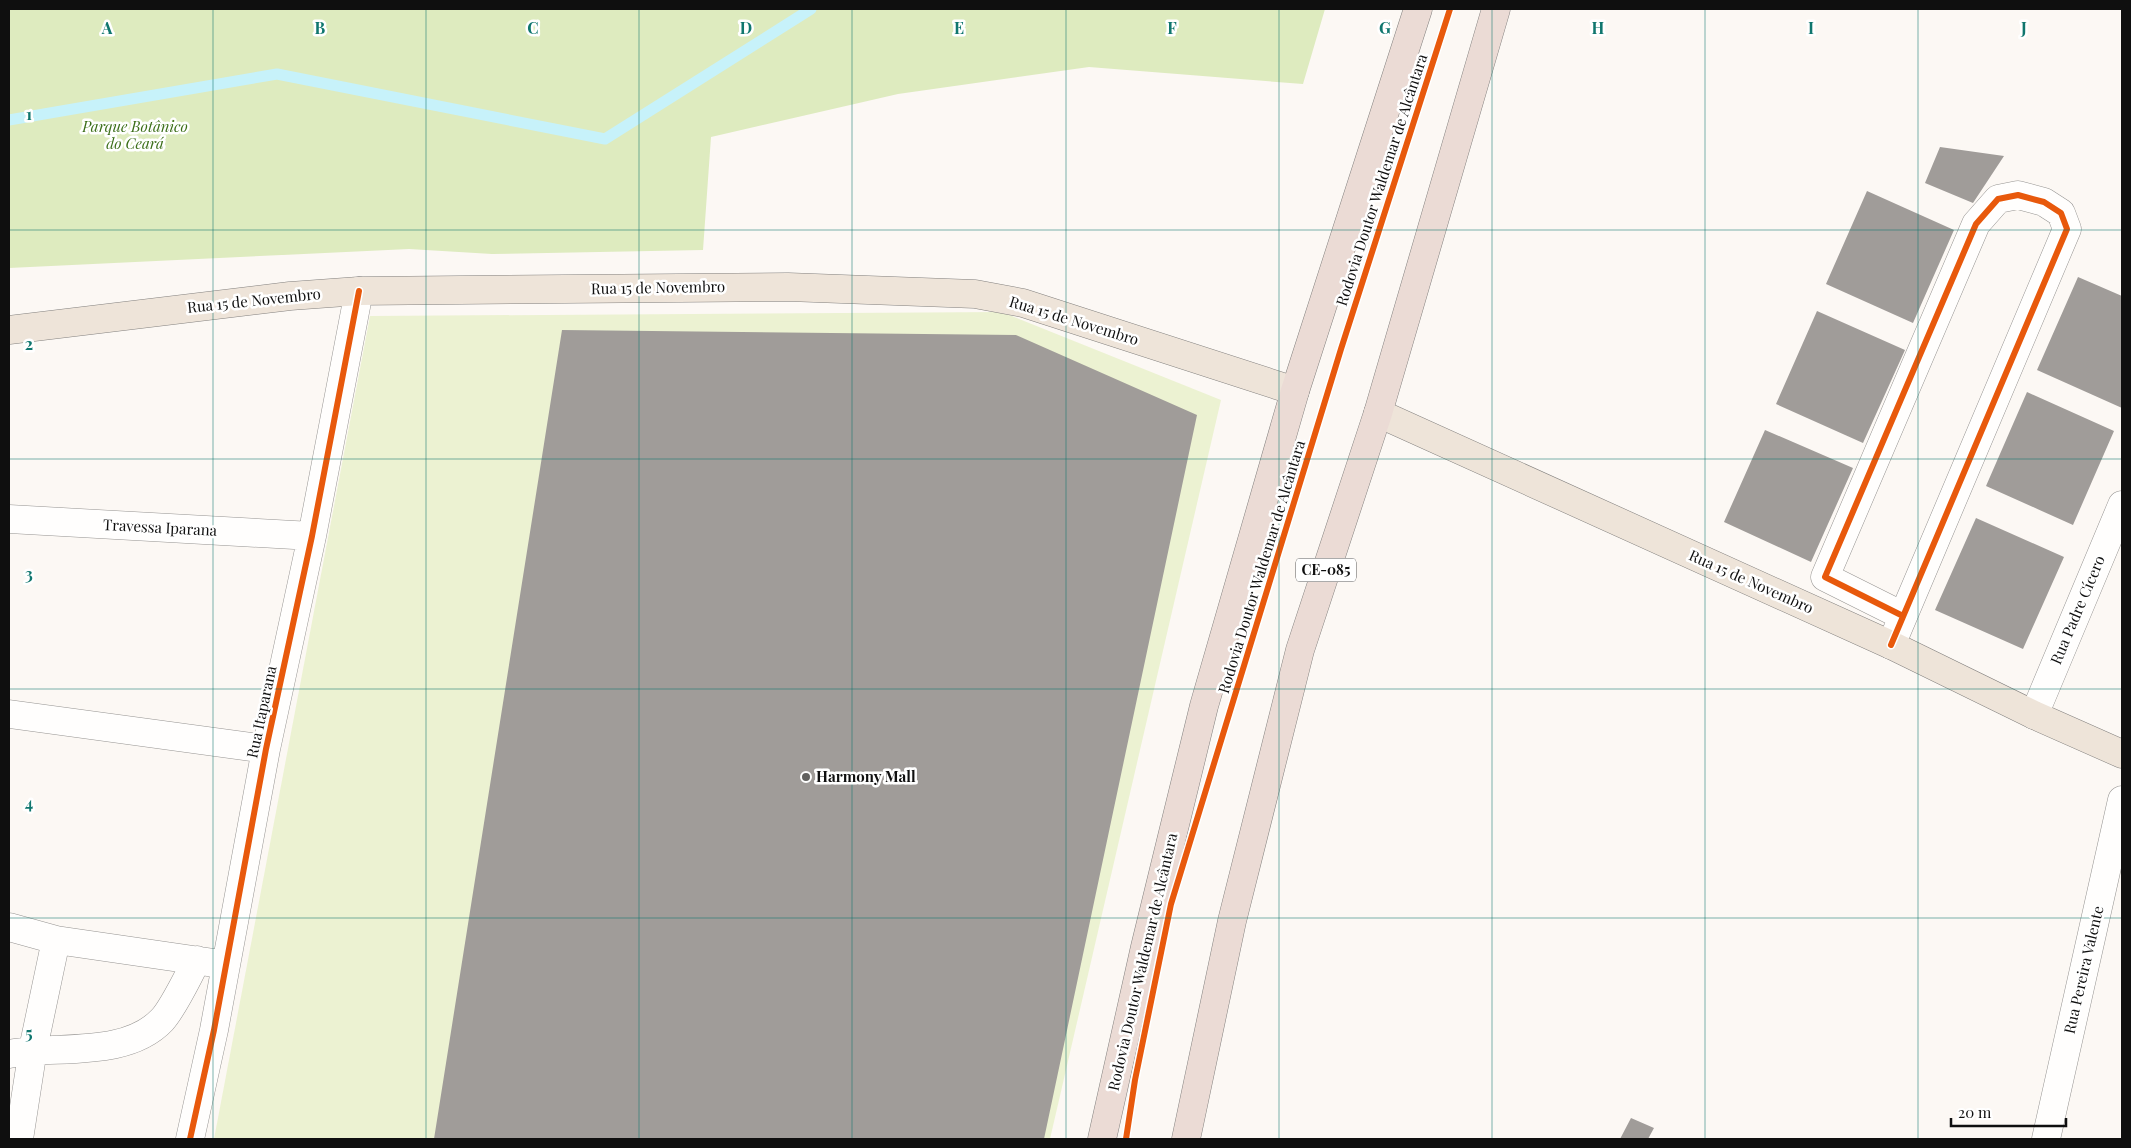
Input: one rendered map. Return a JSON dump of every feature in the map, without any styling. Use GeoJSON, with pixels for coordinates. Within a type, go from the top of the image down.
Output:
{"type":"FeatureCollection","features":[{"type":"Feature","properties":{"kind":"highway","name":"Rodovia Doutor Waldemar de Alcântara"},"geometry":{"type":"LineString","coordinates":[[1102,1139],[1147,938],[1204,706],[1295,391],[1418,9]]}},
{"type":"Feature","properties":{"kind":"highway","name":"CE-085"},"geometry":{"type":"LineString","coordinates":[[1186,1139],[1232,921],[1300,650],[1378,413],[1496,9]]}},
{"type":"Feature","properties":{"kind":"main road","name":"Rua 15 de Novembro"},"geometry":{"type":"LineString","coordinates":[[9,330],[290,296],[359,291],[788,286],[974,294],[1023,303],[1295,391]]}},
{"type":"Feature","properties":{"kind":"main road","name":"Rua 15 de Novembro"},"geometry":{"type":"LineString","coordinates":[[1378,413],[1891,645],[2034,716],[2122,754]]}},
{"type":"Feature","properties":{"kind":"street"},"geometry":{"type":"LineString","coordinates":[[1891,645],[2067,229],[2061,213],[2044,202],[2018,195],[1998,199],[1976,224],[1825,577],[1903,616]]}},
{"type":"Feature","properties":{"kind":"street","name":"Rua Itaparana"},"geometry":{"type":"LineString","coordinates":[[190,1139],[226,965],[266,749],[312,536],[359,291]]}},
{"type":"Feature","properties":{"kind":"street","name":"Rua Padre Cícero"},"geometry":{"type":"LineString","coordinates":[[2034,716],[2122,505]]}},
{"type":"Feature","properties":{"kind":"street","name":"Travessa Iparana"},"geometry":{"type":"LineString","coordinates":[[9,519],[312,536]]}},
{"type":"Feature","properties":{"kind":"street"},"geometry":{"type":"LineString","coordinates":[[9,714],[266,749]]}},
{"type":"Feature","properties":{"kind":"street","name":"Rua Pereira Valente"},"geometry":{"type":"LineString","coordinates":[[2046,1139],[2122,800]]}},
{"type":"Feature","properties":{"kind":"street"},"geometry":{"type":"LineString","coordinates":[[9,927],[56,940],[226,965]]}},
{"type":"Feature","properties":{"kind":"street"},"geometry":{"type":"LineString","coordinates":[[19,1139],[21,1052],[56,940]]}},
{"type":"Feature","properties":{"kind":"street"},"geometry":{"type":"LineString","coordinates":[[21,1052],[108,1046],[142,1036],[163,1019],[197,960]]}},
{"type":"Feature","properties":{"kind":"green space","name":"Parque Botânico do Ceará"},"geometry":{"type":"Polygon","coordinates":[[[9,9],[1325,9],[1303,84],[1089,67],[898,94],[711,137],[703,250],[492,254],[409,249],[9,268],[9,9]]]}},
{"type":"Feature","properties":{"kind":"green space","name":"Harmony Mall"},"geometry":{"type":"Polygon","coordinates":[[[1002,312],[1221,400],[1050,1139],[214,1139],[370,316],[1002,312]]]}},
{"type":"Feature","properties":{"kind":"building"},"geometry":{"type":"Polygon","coordinates":[[[1940,147],[2004,156],[1973,203],[1925,183],[1940,147]]]}},
{"type":"Feature","properties":{"kind":"building"},"geometry":{"type":"Polygon","coordinates":[[[1867,191],[1954,230],[1913,323],[1826,284],[1867,191]]]}},
{"type":"Feature","properties":{"kind":"building"},"geometry":{"type":"Polygon","coordinates":[[[2078,277],[2122,296],[2122,408],[2037,370],[2078,277]]]}},
{"type":"Feature","properties":{"kind":"building"},"geometry":{"type":"Polygon","coordinates":[[[1817,311],[1905,350],[1863,443],[1776,404],[1817,311]]]}},
{"type":"Feature","properties":{"kind":"building","name":"Harmony Mall"},"geometry":{"type":"Polygon","coordinates":[[[562,330],[1016,335],[1197,415],[1044,1139],[434,1139],[562,330]]]}},
{"type":"Feature","properties":{"kind":"building"},"geometry":{"type":"Polygon","coordinates":[[[2027,392],[2114,431],[2073,525],[1986,486],[2027,392]]]}},
{"type":"Feature","properties":{"kind":"building"},"geometry":{"type":"Polygon","coordinates":[[[1765,430],[1853,468],[1811,562],[1724,522],[1765,430]]]}},
{"type":"Feature","properties":{"kind":"building"},"geometry":{"type":"Polygon","coordinates":[[[1976,518],[2064,557],[2023,649],[1935,610],[1976,518]]]}},
{"type":"Feature","properties":{"kind":"building"},"geometry":{"type":"Polygon","coordinates":[[[1631,1118],[1654,1128],[1648,1139],[1620,1139],[1631,1118]]]}},
{"type":"Feature","properties":{"kind":"waterway"},"geometry":{"type":"LineString","coordinates":[[9,120],[277,74],[605,139],[811,9]]}},
{"type":"Feature","properties":{"kind":"cycle path"},"geometry":{"type":"LineString","coordinates":[[1126,1139],[1135,1080],[1171,904],[1341,349],[1450,9]]}},
{"type":"Feature","properties":{"kind":"cycle path"},"geometry":{"type":"LineString","coordinates":[[1891,645],[2067,229],[2061,213],[2044,202],[2018,195],[1998,199],[1976,224],[1825,577],[1903,616]]}},
{"type":"Feature","properties":{"kind":"cycle path"},"geometry":{"type":"LineString","coordinates":[[190,1139],[214,1030],[266,749],[312,536],[359,291]]}},
{"type":"Feature","properties":{"kind":"place","name":"Harmony Mall"},"geometry":{"type":"Point","coordinates":[806,777]}}]}
